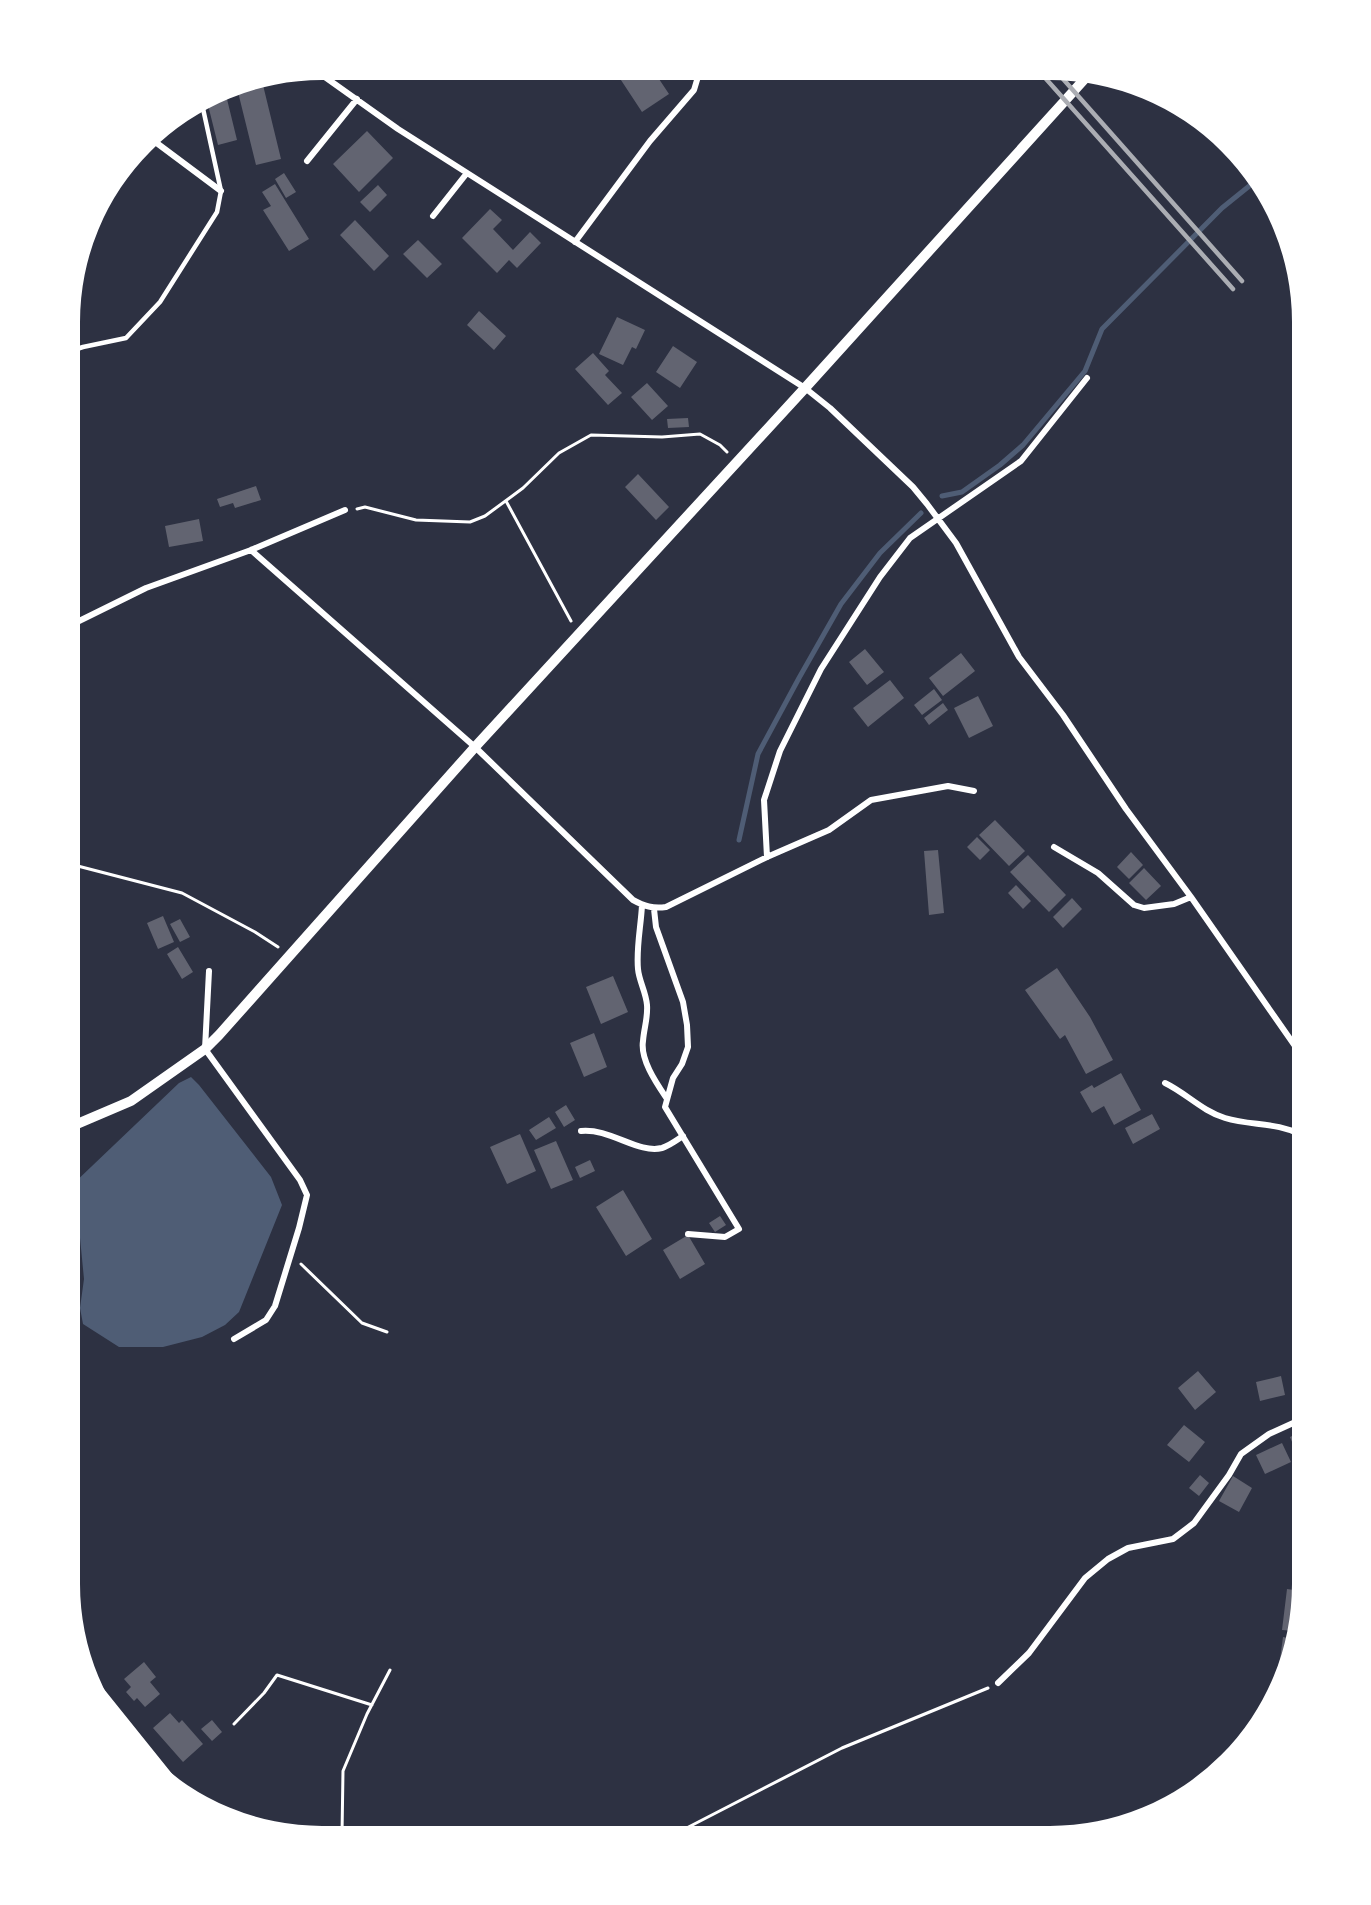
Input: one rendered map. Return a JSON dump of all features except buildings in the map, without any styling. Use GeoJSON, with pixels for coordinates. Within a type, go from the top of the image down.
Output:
{"type":"FeatureCollection","features":[{"type":"Feature","properties":{"kind":"street"},"geometry":{"type":"LineString","coordinates":[[329,80],[467,174],[805,388],[830,408],[913,487],[956,543],[1019,657],[1063,715],[1126,809],[1191,897],[1292,1042]]}},
{"type":"Feature","properties":{"kind":"street"},"geometry":{"type":"LineString","coordinates":[[574,242],[650,141],[694,90],[697,80]]}},
{"type":"Feature","properties":{"kind":"street"},"geometry":{"type":"LineString","coordinates":[[80,1123],[131,1101],[205,1049],[250,1003],[475,747],[1082,82]]}},
{"type":"Feature","properties":{"kind":"street"},"geometry":{"type":"LineString","coordinates":[[307,161],[357,99]]}},
{"type":"Feature","properties":{"kind":"street"},"geometry":{"type":"LineString","coordinates":[[158,144],[220,191]]}},
{"type":"Feature","properties":{"kind":"street"},"geometry":{"type":"LineString","coordinates":[[433,216],[467,174]]}},
{"type":"Feature","properties":{"kind":"street"},"geometry":{"type":"LineString","coordinates":[[767,857],[764,800],[785,741],[821,669],[880,577],[910,538],[1021,460],[1087,378]]}},
{"type":"Feature","properties":{"kind":"street"},"geometry":{"type":"LineString","coordinates":[[80,621],[146,588],[251,550],[345,510]]}},
{"type":"Feature","properties":{"kind":"street"},"geometry":{"type":"LineString","coordinates":[[251,550],[475,747],[633,900],[642,905],[654,909],[666,907],[767,857],[829,830],[871,800],[948,786],[974,791]]}},
{"type":"Feature","properties":{"kind":"street"},"geometry":{"type":"LineString","coordinates":[[1054,847],[1098,873],[1134,906],[1144,908],[1174,904],[1191,897]]}},
{"type":"Feature","properties":{"kind":"street"},"geometry":{"type":"LineString","coordinates":[[642,905],[637,952],[638,972],[644,988],[647,1020],[642,1043],[653,1079],[667,1099]]}},
{"type":"Feature","properties":{"kind":"street"},"geometry":{"type":"LineString","coordinates":[[654,909],[656,927],[682,1002],[687,1024],[688,1047],[682,1064],[673,1078],[665,1107],[739,1229],[725,1237],[688,1234]]}},
{"type":"Feature","properties":{"kind":"street"},"geometry":{"type":"LineString","coordinates":[[209,971],[205,1049],[300,1180],[307,1195],[275,1306],[266,1320],[234,1339]]}},
{"type":"Feature","properties":{"kind":"street"},"geometry":{"type":"LineString","coordinates":[[1165,1083],[1189,1097],[1205,1110],[1224,1118],[1278,1125],[1292,1131]]}},
{"type":"Feature","properties":{"kind":"street"},"geometry":{"type":"LineString","coordinates":[[581,1131],[602,1131],[650,1149],[664,1148],[682,1136]]}},
{"type":"Feature","properties":{"kind":"street"},"geometry":{"type":"LineString","coordinates":[[998,1683],[1029,1653],[1085,1578],[1108,1559],[1128,1548],[1173,1539],[1194,1522],[1229,1476],[1241,1454],[1269,1434],[1292,1424]]}},
{"type":"Feature","properties":{"kind":"lane"},"geometry":{"type":"LineString","coordinates":[[80,347],[126,338],[160,302],[217,212],[220,191],[203,111]]}},
{"type":"Feature","properties":{"kind":"path"},"geometry":{"type":"LineString","coordinates":[[345,510],[365,507],[416,520],[470,522],[485,516],[506,501],[560,453],[591,435],[662,437],[700,434],[720,445],[738,461]]}},
{"type":"Feature","properties":{"kind":"path"},"geometry":{"type":"LineString","coordinates":[[506,501],[579,634]]}},
{"type":"Feature","properties":{"kind":"path"},"geometry":{"type":"LineString","coordinates":[[80,867],[182,893],[255,932],[291,956]]}},
{"type":"Feature","properties":{"kind":"path"},"geometry":{"type":"LineString","coordinates":[[291,1254],[362,1323],[387,1332]]}},
{"type":"Feature","properties":{"kind":"path"},"geometry":{"type":"LineString","coordinates":[[342,1826],[343,1771],[390,1670]]}},
{"type":"Feature","properties":{"kind":"path"},"geometry":{"type":"LineString","coordinates":[[234,1724],[264,1694],[277,1675],[372,1705]]}},
{"type":"Feature","properties":{"kind":"path"},"geometry":{"type":"LineString","coordinates":[[690,1826],[842,1748],[998,1683]]}},
{"type":"Feature","properties":{"kind":"water"},"geometry":{"type":"Polygon","coordinates":[[[191,1077],[199,1085],[271,1177],[282,1205],[239,1312],[225,1325],[202,1337],[163,1347],[119,1347],[83,1324],[80,1308],[84,1279],[80,1238],[80,1177],[179,1083],[191,1077]]]}},
{"type":"Feature","properties":{"kind":"waterway"},"geometry":{"type":"LineString","coordinates":[[942,496],[962,492],[1000,465],[1023,445],[1085,371],[1102,329],[1222,208],[1250,186]]}},
{"type":"Feature","properties":{"kind":"waterway"},"geometry":{"type":"LineString","coordinates":[[739,840],[758,754],[799,678],[841,604],[880,553],[921,513]]}},
{"type":"Feature","properties":{"kind":"railway"},"geometry":{"type":"LineString","coordinates":[[1047,80],[1233,289]]}},
{"type":"Feature","properties":{"kind":"railway"},"geometry":{"type":"LineString","coordinates":[[1064,80],[1242,281]]}}]}
